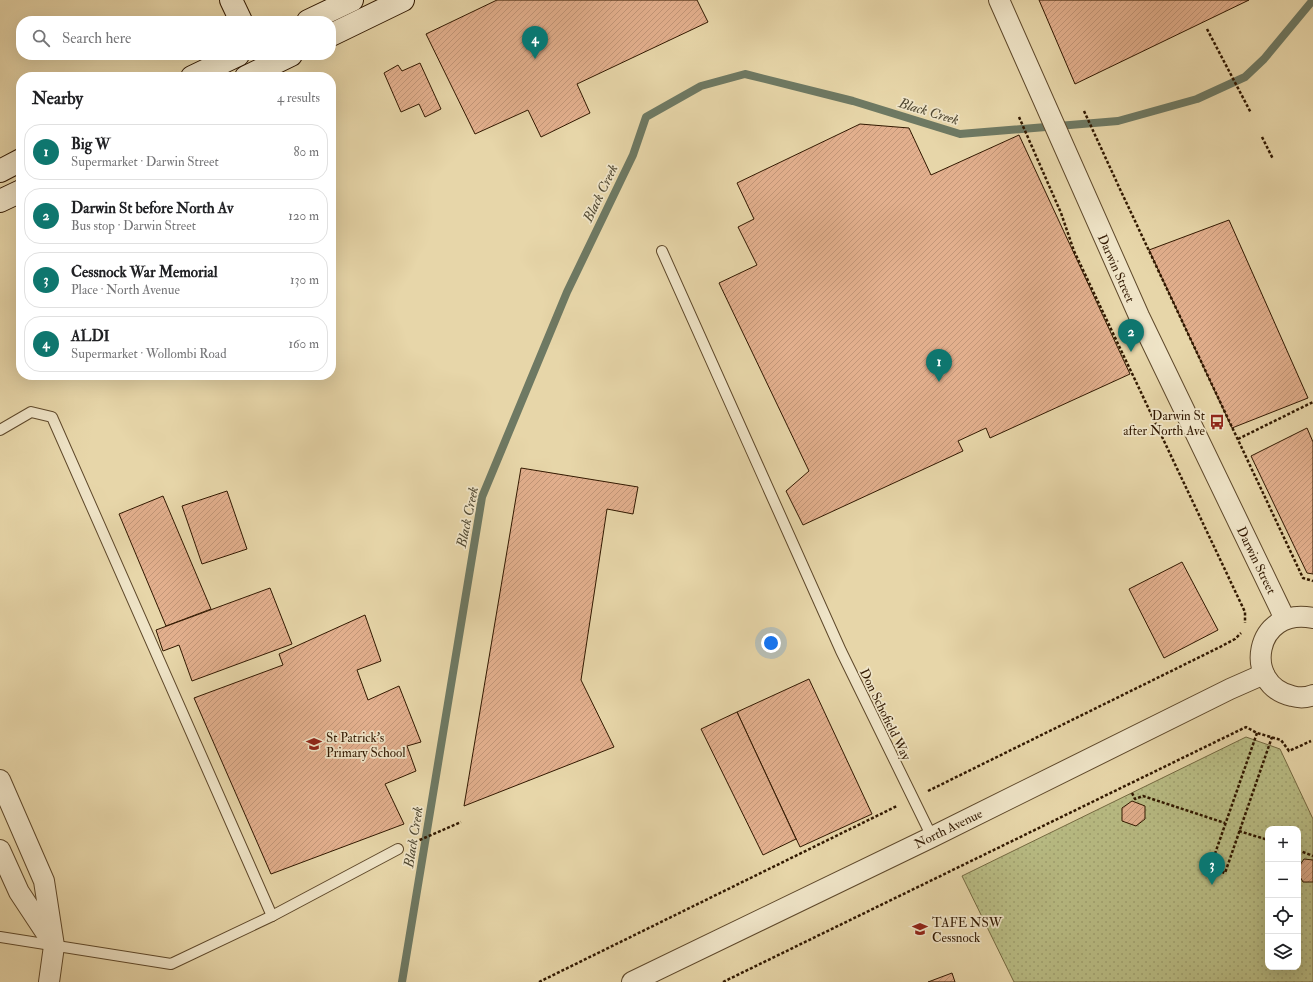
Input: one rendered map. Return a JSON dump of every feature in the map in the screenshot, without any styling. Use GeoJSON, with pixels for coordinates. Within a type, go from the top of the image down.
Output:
{"type":"FeatureCollection","features":[{"type":"Feature","properties":{"kind":"main road"},"geometry":{"type":"LineString","coordinates":[[231,0],[239,16]]}},
{"type":"Feature","properties":{"kind":"main road"},"geometry":{"type":"LineString","coordinates":[[318,16],[352,0]]}},
{"type":"Feature","properties":{"kind":"main road"},"geometry":{"type":"LineString","coordinates":[[336,33],[403,0]]}},
{"type":"Feature","properties":{"kind":"main road"},"geometry":{"type":"LineString","coordinates":[[336,24],[342,21],[373,15]]}},
{"type":"Feature","properties":{"kind":"main road"},"geometry":{"type":"LineString","coordinates":[[202,72],[228,60]]}},
{"type":"Feature","properties":{"kind":"main road"},"geometry":{"type":"LineString","coordinates":[[235,72],[241,69],[247,60]]}},
{"type":"Feature","properties":{"kind":"main road"},"geometry":{"type":"LineString","coordinates":[[256,72],[281,60]]}},
{"type":"Feature","properties":{"kind":"main road"},"geometry":{"type":"LineString","coordinates":[[0,171],[16,163]]}},
{"type":"Feature","properties":{"kind":"main road"},"geometry":{"type":"LineString","coordinates":[[0,201],[16,193]]}},
{"type":"Feature","properties":{"kind":"street","name":"Darwin Street"},"geometry":{"type":"LineString","coordinates":[[999,0],[1139,316],[1285,619]]}},
{"type":"Feature","properties":{"kind":"street"},"geometry":{"type":"LineString","coordinates":[[1313,618],[1295,616],[1285,619],[1268,632],[1260,652],[1264,674],[1270,683],[1278,690],[1287,695],[1298,697],[1313,696]]}},
{"type":"Feature","properties":{"kind":"street","name":"North Avenue"},"geometry":{"type":"LineString","coordinates":[[632,982],[932,837],[1216,696],[1264,674]]}},
{"type":"Feature","properties":{"kind":"street"},"geometry":{"type":"LineString","coordinates":[[0,780],[44,881],[54,946],[49,982]]}},
{"type":"Feature","properties":{"kind":"street"},"geometry":{"type":"LineString","coordinates":[[0,850],[19,892],[54,946]]}},
{"type":"Feature","properties":{"kind":"lane","name":"Don Schofield Way"},"geometry":{"type":"LineString","coordinates":[[662,251],[841,651],[932,837]]}},
{"type":"Feature","properties":{"kind":"lane"},"geometry":{"type":"LineString","coordinates":[[0,430],[31,412],[52,417],[272,916]]}},
{"type":"Feature","properties":{"kind":"lane"},"geometry":{"type":"LineString","coordinates":[[0,937],[171,964],[272,916],[398,849]]}},
{"type":"Feature","properties":{"kind":"path"},"geometry":{"type":"LineString","coordinates":[[1207,29],[1251,112]]}},
{"type":"Feature","properties":{"kind":"path"},"geometry":{"type":"LineString","coordinates":[[1084,111],[1303,578],[1313,581]]}},
{"type":"Feature","properties":{"kind":"path"},"geometry":{"type":"LineString","coordinates":[[1019,117],[1061,213],[1074,251],[1245,612]]}},
{"type":"Feature","properties":{"kind":"path"},"geometry":{"type":"LineString","coordinates":[[1262,137],[1273,159]]}},
{"type":"Feature","properties":{"kind":"path"},"geometry":{"type":"LineString","coordinates":[[1238,439],[1313,402]]}},
{"type":"Feature","properties":{"kind":"path"},"geometry":{"type":"LineString","coordinates":[[723,982],[1246,727],[1257,733],[1281,740],[1289,751],[1311,741]]}},
{"type":"Feature","properties":{"kind":"path"},"geometry":{"type":"LineString","coordinates":[[1257,733],[1210,868],[1224,873],[1272,737]]}},
{"type":"Feature","properties":{"kind":"path"},"geometry":{"type":"LineString","coordinates":[[1132,794],[1135,800],[1143,796],[1226,824]]}},
{"type":"Feature","properties":{"kind":"path"},"geometry":{"type":"LineString","coordinates":[[398,849],[461,822]]}},
{"type":"Feature","properties":{"kind":"path"},"geometry":{"type":"LineString","coordinates":[[1240,831],[1265,839]]}},
{"type":"Feature","properties":{"kind":"path"},"geometry":{"type":"LineString","coordinates":[[1301,851],[1313,856]]}},
{"type":"Feature","properties":{"kind":"green space"},"geometry":{"type":"Polygon","coordinates":[[[1246,737],[1280,749],[1313,819],[1313,982],[1014,982],[962,876],[1246,737]]]}},
{"type":"Feature","properties":{"kind":"building"},"geometry":{"type":"Polygon","coordinates":[[[497,0],[697,0],[708,22],[577,84],[590,113],[541,137],[528,110],[475,134],[426,34],[497,0]]]}},
{"type":"Feature","properties":{"kind":"building"},"geometry":{"type":"Polygon","coordinates":[[[1039,0],[1249,0],[1075,84],[1039,0]]]}},
{"type":"Feature","properties":{"kind":"building"},"geometry":{"type":"Polygon","coordinates":[[[420,63],[441,109],[425,117],[419,104],[401,112],[384,73],[398,65],[402,71],[420,63]]]}},
{"type":"Feature","properties":{"kind":"building"},"geometry":{"type":"Polygon","coordinates":[[[860,124],[909,128],[931,175],[1019,135],[1130,374],[990,438],[986,428],[958,441],[963,451],[803,525],[786,491],[809,471],[719,283],[757,265],[738,227],[754,219],[737,183],[860,124]]]}},
{"type":"Feature","properties":{"kind":"building"},"geometry":{"type":"Polygon","coordinates":[[[1229,220],[1308,398],[1232,428],[1149,250],[1229,220]]]}},
{"type":"Feature","properties":{"kind":"building"},"geometry":{"type":"Polygon","coordinates":[[[1307,428],[1313,442],[1313,574],[1307,573],[1251,456],[1307,428]]]}},
{"type":"Feature","properties":{"kind":"building"},"geometry":{"type":"Polygon","coordinates":[[[521,468],[638,487],[633,514],[607,509],[581,680],[614,747],[464,806],[521,468]]]}},
{"type":"Feature","properties":{"kind":"building"},"geometry":{"type":"Polygon","coordinates":[[[227,491],[247,549],[202,564],[182,506],[227,491]]]}},
{"type":"Feature","properties":{"kind":"building"},"geometry":{"type":"Polygon","coordinates":[[[163,496],[211,609],[166,626],[119,514],[163,496]]]}},
{"type":"Feature","properties":{"kind":"building"},"geometry":{"type":"Polygon","coordinates":[[[1182,562],[1218,630],[1164,658],[1129,589],[1182,562]]]}},
{"type":"Feature","properties":{"kind":"building"},"geometry":{"type":"Polygon","coordinates":[[[270,588],[292,644],[192,681],[179,645],[163,651],[156,630],[270,588]]]}},
{"type":"Feature","properties":{"kind":"building","name":"St Patrick's Primary School"},"geometry":{"type":"Polygon","coordinates":[[[365,615],[381,661],[357,670],[368,700],[399,686],[421,742],[407,746],[416,771],[385,784],[404,824],[271,874],[194,698],[283,665],[279,654],[365,615]]]}},
{"type":"Feature","properties":{"kind":"building"},"geometry":{"type":"Polygon","coordinates":[[[809,679],[872,814],[800,847],[737,712],[809,679]]]}},
{"type":"Feature","properties":{"kind":"building"},"geometry":{"type":"Polygon","coordinates":[[[737,712],[796,839],[763,855],[701,729],[737,712]]]}},
{"type":"Feature","properties":{"kind":"building"},"geometry":{"type":"Polygon","coordinates":[[[1132,801],[1145,806],[1145,819],[1136,826],[1122,821],[1122,808],[1132,801]]]}},
{"type":"Feature","properties":{"kind":"building"},"geometry":{"type":"Polygon","coordinates":[[[1304,859],[1313,860],[1313,882],[1303,882],[1301,878],[1301,864],[1304,859]]]}},
{"type":"Feature","properties":{"kind":"building"},"geometry":{"type":"Polygon","coordinates":[[[952,973],[955,982],[928,982],[952,973]]]}},
{"type":"Feature","properties":{"kind":"waterway","name":"Black Creek"},"geometry":{"type":"LineString","coordinates":[[402,982],[482,497],[567,292],[633,155],[646,117],[701,86],[745,74],[853,101],[960,134],[1118,121],[1197,99],[1245,77],[1264,59],[1313,0]]}},
{"type":"Feature","properties":{"kind":"place","name":"ALDI"},"geometry":{"type":"Point","coordinates":[535,59]}},
{"type":"Feature","properties":{"kind":"place","name":"Darwin St before North Av"},"geometry":{"type":"Point","coordinates":[1131,352]}},
{"type":"Feature","properties":{"kind":"place","name":"Big W"},"geometry":{"type":"Point","coordinates":[939,382]}},
{"type":"Feature","properties":{"kind":"place","name":"Darwin St after North Ave"},"geometry":{"type":"Point","coordinates":[1217,422]}},
{"type":"Feature","properties":{"kind":"place","name":"St Patrick's Primary School"},"geometry":{"type":"Point","coordinates":[314,744]}},
{"type":"Feature","properties":{"kind":"place","name":"Cessnock War Memorial"},"geometry":{"type":"Point","coordinates":[1212,885]}},
{"type":"Feature","properties":{"kind":"place","name":"TAFE NSW Cessnock"},"geometry":{"type":"Point","coordinates":[920,929]}}]}
